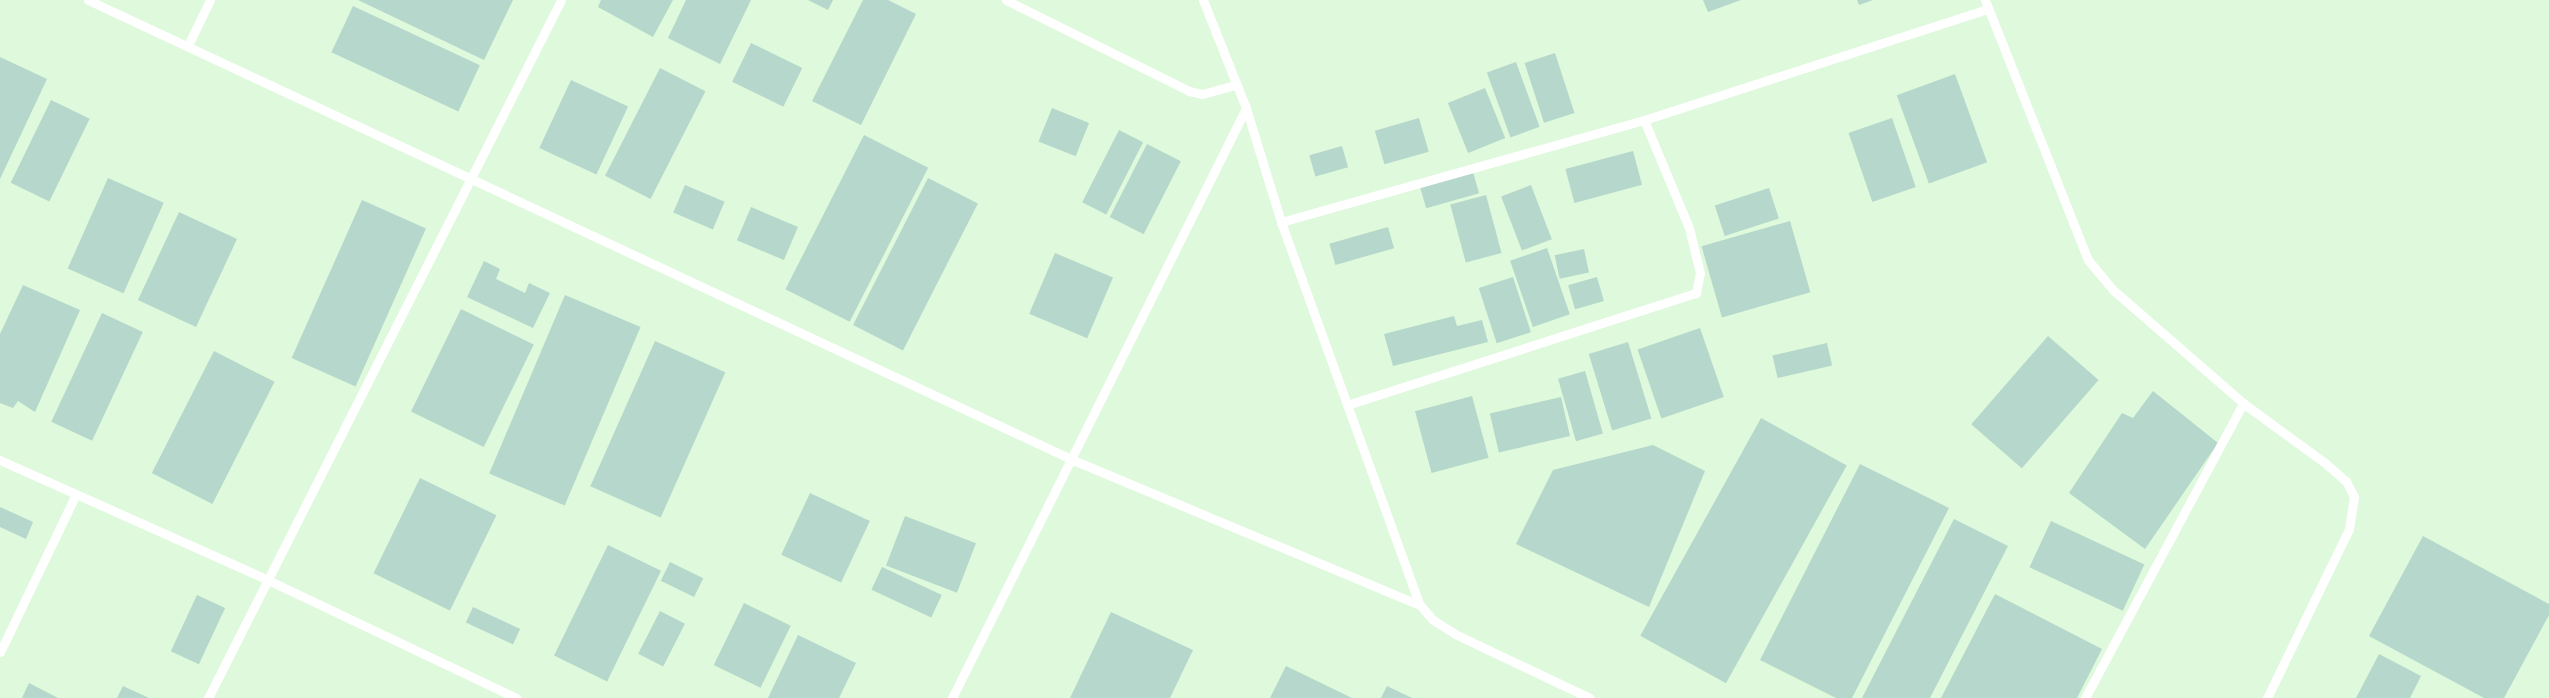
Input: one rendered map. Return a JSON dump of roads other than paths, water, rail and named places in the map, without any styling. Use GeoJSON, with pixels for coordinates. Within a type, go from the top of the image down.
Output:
{"type":"FeatureCollection","features":[{"type":"Feature","properties":{"kind":"lane"},"geometry":{"type":"LineString","coordinates":[[88,0],[1073,460],[1420,606]]}},
{"type":"Feature","properties":{"kind":"lane"},"geometry":{"type":"LineString","coordinates":[[188,45],[210,0]]}},
{"type":"Feature","properties":{"kind":"lane"},"geometry":{"type":"LineString","coordinates":[[208,698],[561,0]]}},
{"type":"Feature","properties":{"kind":"lane"},"geometry":{"type":"LineString","coordinates":[[1006,0],[1189,91],[1202,94],[1235,86]]}},
{"type":"Feature","properties":{"kind":"lane"},"geometry":{"type":"LineString","coordinates":[[1203,0],[1235,86],[1246,108],[1281,222],[1420,606],[1433,620],[1455,634],[1590,698]]}},
{"type":"Feature","properties":{"kind":"lane"},"geometry":{"type":"LineString","coordinates":[[1281,222],[1644,120],[1987,4],[2088,260],[2112,289],[2243,403],[2325,463],[2346,482],[2354,497],[2354,513],[2349,529],[2267,698]]}},
{"type":"Feature","properties":{"kind":"lane"},"geometry":{"type":"LineString","coordinates":[[952,698],[1073,460],[1246,108]]}},
{"type":"Feature","properties":{"kind":"lane"},"geometry":{"type":"LineString","coordinates":[[1347,405],[1696,293],[1700,273],[1689,228],[1644,120]]}},
{"type":"Feature","properties":{"kind":"lane"},"geometry":{"type":"LineString","coordinates":[[2085,698],[2243,403]]}},
{"type":"Feature","properties":{"kind":"lane"},"geometry":{"type":"LineString","coordinates":[[0,460],[75,496],[268,580],[516,698]]}},
{"type":"Feature","properties":{"kind":"lane"},"geometry":{"type":"LineString","coordinates":[[0,652],[75,496]]}}]}
